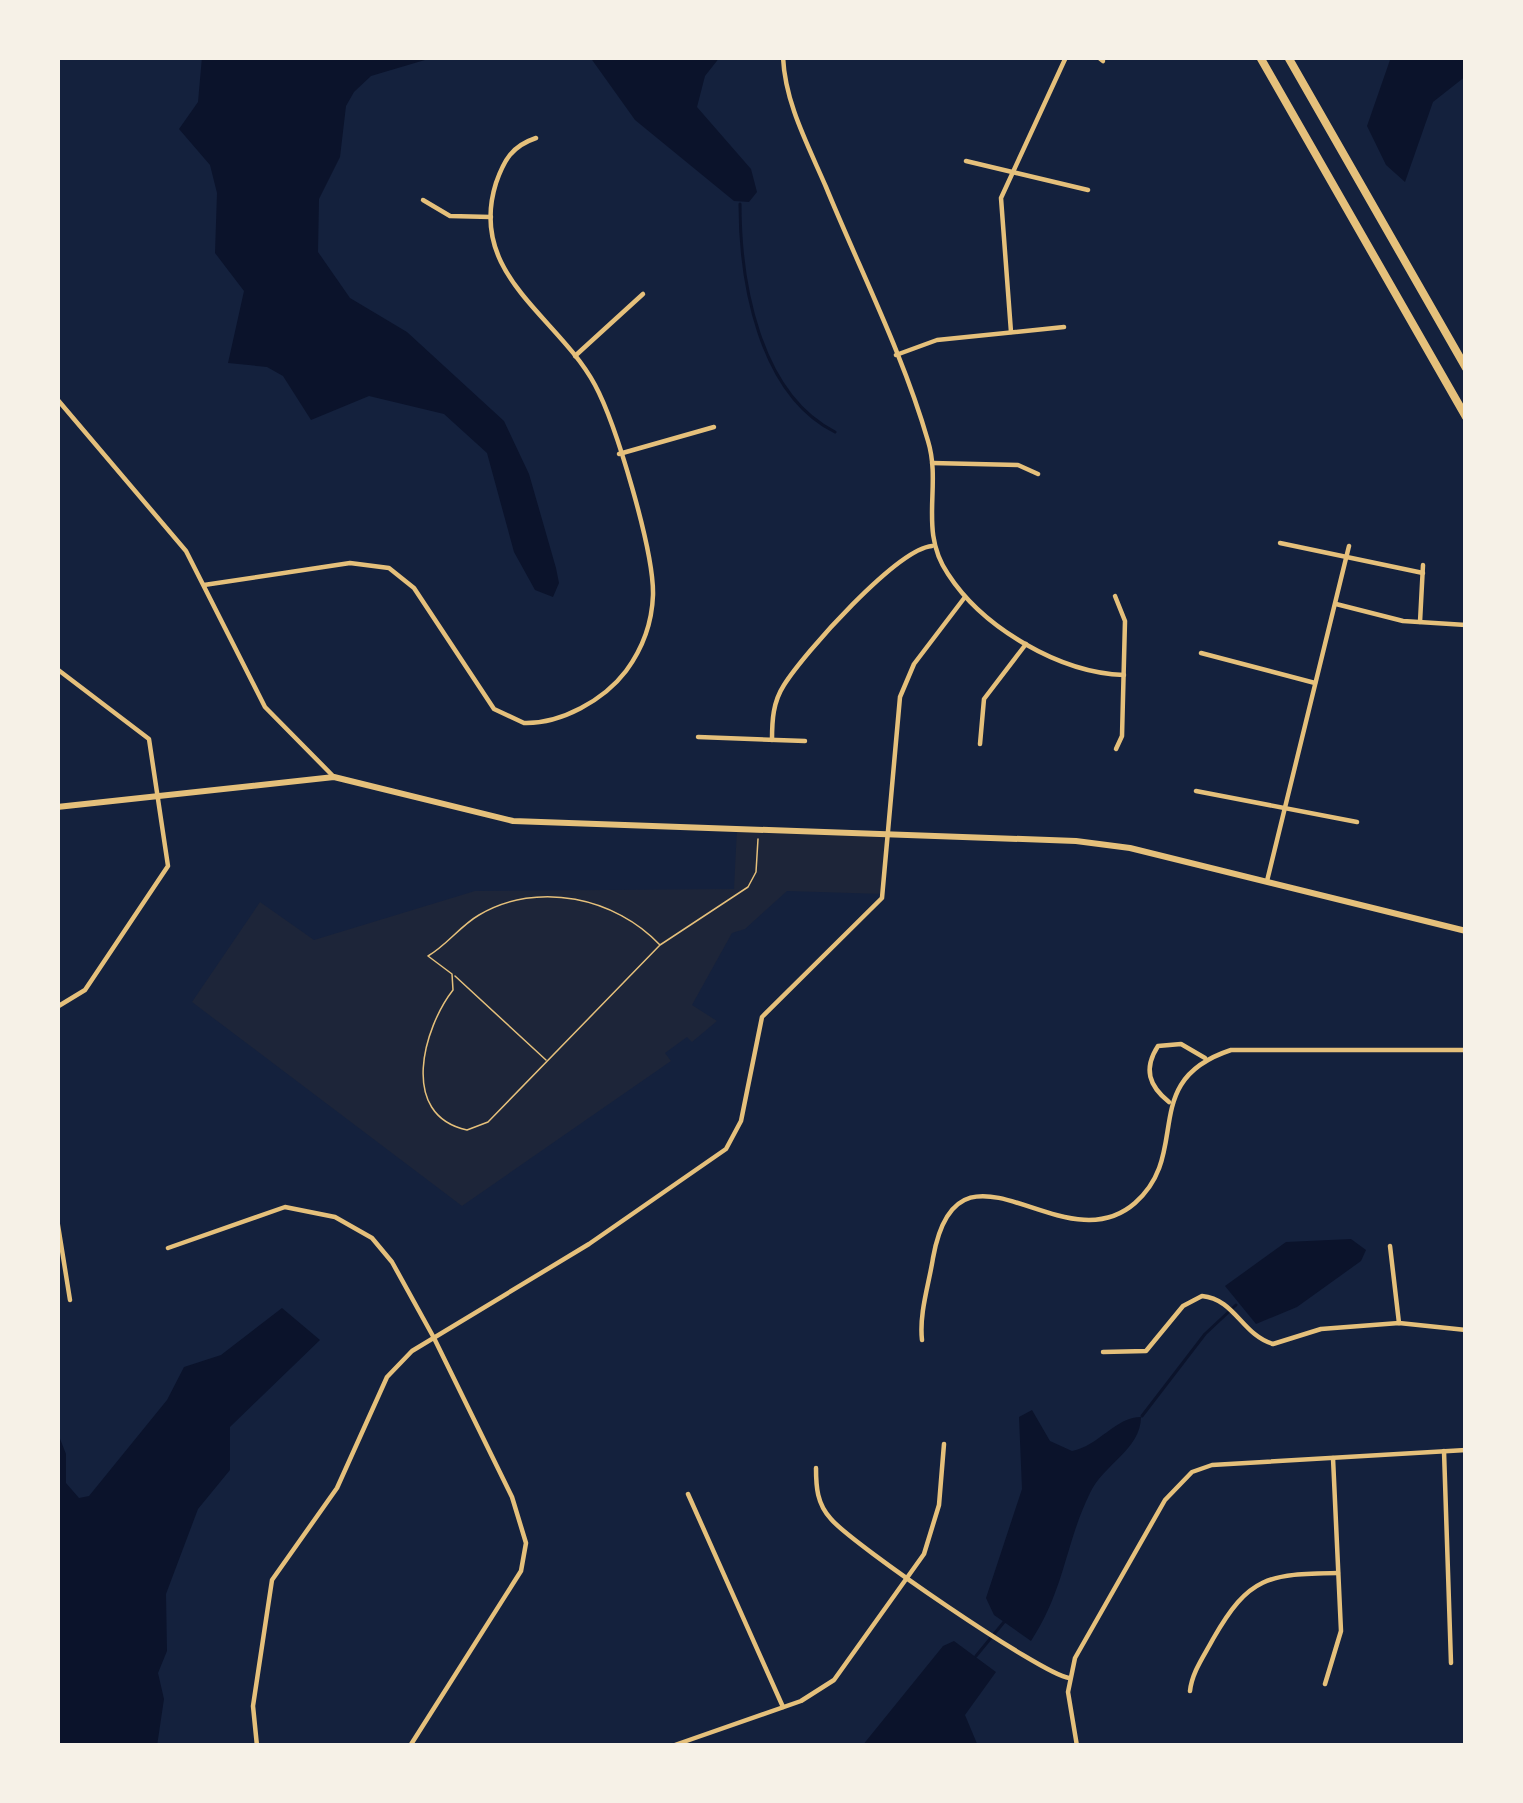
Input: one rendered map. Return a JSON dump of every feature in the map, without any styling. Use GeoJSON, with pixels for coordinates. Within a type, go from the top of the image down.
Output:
{"type":"FeatureCollection","features":[{"type":"Feature","properties":{"kind":"highway"},"geometry":{"type":"LineString","coordinates":[[1260,57],[1466,417]]}},
{"type":"Feature","properties":{"kind":"highway"},"geometry":{"type":"LineString","coordinates":[[1288,57],[1466,368]]}},
{"type":"Feature","properties":{"kind":"street"},"geometry":{"type":"LineString","coordinates":[[784,57],[799,122],[896,356],[932,463],[928,513],[933,545],[965,597],[1026,644],[1068,668],[1124,675]]}},
{"type":"Feature","properties":{"kind":"street"},"geometry":{"type":"LineString","coordinates":[[1011,332],[999,212],[1011,172],[1066,57]]}},
{"type":"Feature","properties":{"kind":"street"},"geometry":{"type":"LineString","coordinates":[[204,585],[350,562],[381,565],[414,588],[494,709],[524,723],[551,719],[612,687],[632,662],[649,627],[652,574],[619,454],[597,388],[508,280],[491,217],[507,157],[536,138]]}},
{"type":"Feature","properties":{"kind":"street"},"geometry":{"type":"LineString","coordinates":[[966,161],[1088,190]]}},
{"type":"Feature","properties":{"kind":"street"},"geometry":{"type":"LineString","coordinates":[[423,200],[450,216],[491,217]]}},
{"type":"Feature","properties":{"kind":"street"},"geometry":{"type":"LineString","coordinates":[[575,356],[643,294]]}},
{"type":"Feature","properties":{"kind":"street"},"geometry":{"type":"LineString","coordinates":[[896,356],[937,340],[1064,327]]}},
{"type":"Feature","properties":{"kind":"street"},"geometry":{"type":"LineString","coordinates":[[57,399],[153,507],[204,585],[265,707],[334,777]]}},
{"type":"Feature","properties":{"kind":"street"},"geometry":{"type":"LineString","coordinates":[[619,454],[714,427]]}},
{"type":"Feature","properties":{"kind":"street"},"geometry":{"type":"LineString","coordinates":[[932,463],[1018,465],[1038,474]]}},
{"type":"Feature","properties":{"kind":"street"},"geometry":{"type":"LineString","coordinates":[[1280,543],[1423,569],[1420,622]]}},
{"type":"Feature","properties":{"kind":"street"},"geometry":{"type":"LineString","coordinates":[[772,740],[776,702],[790,677],[904,556],[933,545]]}},
{"type":"Feature","properties":{"kind":"street"},"geometry":{"type":"LineString","coordinates":[[1267,881],[1349,546]]}},
{"type":"Feature","properties":{"kind":"street"},"geometry":{"type":"LineString","coordinates":[[1115,596],[1125,621],[1122,736],[1116,749]]}},
{"type":"Feature","properties":{"kind":"street"},"geometry":{"type":"LineString","coordinates":[[257,1746],[253,1706],[272,1580],[337,1488],[390,1372],[434,1338],[589,1244],[720,1154],[741,1121],[762,1017],[875,910],[886,887],[900,697],[921,653],[965,597]]}},
{"type":"Feature","properties":{"kind":"street"},"geometry":{"type":"LineString","coordinates":[[1335,603],[1420,622],[1466,625]]}},
{"type":"Feature","properties":{"kind":"street"},"geometry":{"type":"LineString","coordinates":[[980,744],[984,699],[1026,644]]}},
{"type":"Feature","properties":{"kind":"street"},"geometry":{"type":"LineString","coordinates":[[1202,653],[1315,683]]}},
{"type":"Feature","properties":{"kind":"street"},"geometry":{"type":"LineString","coordinates":[[57,669],[143,732],[154,753],[161,795],[164,878],[85,990],[57,1007]]}},
{"type":"Feature","properties":{"kind":"street"},"geometry":{"type":"LineString","coordinates":[[698,737],[805,741]]}},
{"type":"Feature","properties":{"kind":"street"},"geometry":{"type":"LineString","coordinates":[[57,807],[334,777],[487,818],[1100,843],[1466,932]]}},
{"type":"Feature","properties":{"kind":"street"},"geometry":{"type":"LineString","coordinates":[[1196,790],[1285,812],[1357,822]]}},
{"type":"Feature","properties":{"kind":"street"},"geometry":{"type":"LineString","coordinates":[[1169,1102],[1152,1089],[1149,1075],[1158,1046],[1181,1044],[1205,1058]]}},
{"type":"Feature","properties":{"kind":"street"},"geometry":{"type":"LineString","coordinates":[[922,1340],[936,1240],[946,1214],[964,1200],[991,1194],[1081,1223],[1125,1211],[1158,1171],[1169,1102],[1205,1058],[1231,1050],[1466,1050]]}},
{"type":"Feature","properties":{"kind":"street"},"geometry":{"type":"LineString","coordinates":[[168,1248],[265,1209],[314,1210],[354,1226],[378,1244],[434,1338],[512,1497],[526,1551],[511,1592],[410,1746]]}},
{"type":"Feature","properties":{"kind":"street"},"geometry":{"type":"LineString","coordinates":[[57,1219],[70,1300]]}},
{"type":"Feature","properties":{"kind":"street"},"geometry":{"type":"LineString","coordinates":[[1390,1246],[1399,1323]]}},
{"type":"Feature","properties":{"kind":"street"},"geometry":{"type":"LineString","coordinates":[[1103,1352],[1146,1351],[1187,1302],[1202,1296],[1220,1299],[1254,1335],[1273,1344],[1321,1329],[1399,1323],[1466,1330]]}},
{"type":"Feature","properties":{"kind":"street"},"geometry":{"type":"LineString","coordinates":[[672,1746],[783,1707],[834,1679],[909,1576],[936,1519],[944,1444]]}},
{"type":"Feature","properties":{"kind":"street"},"geometry":{"type":"LineString","coordinates":[[1077,1746],[1069,1678],[1083,1642],[1178,1483],[1212,1465],[1466,1450]]}},
{"type":"Feature","properties":{"kind":"street"},"geometry":{"type":"LineString","coordinates":[[1444,1451],[1451,1663]]}},
{"type":"Feature","properties":{"kind":"street"},"geometry":{"type":"LineString","coordinates":[[1325,1684],[1340,1642],[1333,1458]]}},
{"type":"Feature","properties":{"kind":"street"},"geometry":{"type":"LineString","coordinates":[[816,1468],[816,1493],[832,1521],[1030,1662],[1069,1678]]}},
{"type":"Feature","properties":{"kind":"street"},"geometry":{"type":"LineString","coordinates":[[688,1494],[783,1707]]}},
{"type":"Feature","properties":{"kind":"street"},"geometry":{"type":"LineString","coordinates":[[1190,1691],[1229,1612],[1252,1585],[1277,1576],[1338,1573]]}},
{"type":"Feature","properties":{"kind":"path"},"geometry":{"type":"LineString","coordinates":[[452,974],[453,990],[433,1018],[422,1061],[427,1090],[446,1120],[460,1129],[483,1125],[660,945],[752,883],[758,829]]}},
{"type":"Feature","properties":{"kind":"path"},"geometry":{"type":"LineString","coordinates":[[549,1063],[428,956],[476,917],[521,902],[597,902],[631,916],[660,945]]}},
{"type":"Feature","properties":{"kind":"shaded area"},"geometry":{"type":"Polygon","coordinates":[[[202,57],[435,57],[371,76],[354,92],[346,106],[340,157],[319,199],[318,252],[350,298],[407,332],[504,421],[529,474],[556,568],[559,583],[553,597],[535,590],[514,552],[487,453],[444,414],[369,396],[311,420],[283,376],[267,367],[228,363],[244,291],[215,253],[217,193],[210,165],[179,129],[198,102],[202,57]]]}},
{"type":"Feature","properties":{"kind":"shaded area"},"geometry":{"type":"Polygon","coordinates":[[[590,57],[720,57],[705,76],[697,107],[751,169],[757,192],[749,202],[734,201],[635,120],[590,57]]]}},
{"type":"Feature","properties":{"kind":"shaded area"},"geometry":{"type":"Polygon","coordinates":[[[1391,57],[1466,57],[1466,76],[1433,102],[1405,182],[1386,165],[1367,126],[1391,57]]]}},
{"type":"Feature","properties":{"kind":"shaded area"},"geometry":{"type":"Polygon","coordinates":[[[737,828],[891,833],[883,894],[787,891],[745,929],[732,933],[692,1005],[717,1021],[692,1042],[687,1037],[665,1053],[671,1061],[462,1206],[192,1002],[260,902],[314,940],[475,891],[734,889],[737,828]]]}},
{"type":"Feature","properties":{"kind":"shaded area"},"geometry":{"type":"Polygon","coordinates":[[[1351,1239],[1366,1250],[1361,1261],[1297,1307],[1256,1324],[1225,1286],[1286,1242],[1351,1239]]]}},
{"type":"Feature","properties":{"kind":"shaded area"},"geometry":{"type":"Polygon","coordinates":[[[282,1308],[320,1340],[230,1427],[230,1470],[198,1509],[166,1594],[167,1651],[158,1673],[164,1699],[157,1746],[57,1746],[57,1431],[66,1454],[66,1483],[79,1498],[89,1496],[167,1400],[184,1367],[221,1355],[282,1308]]]}},
{"type":"Feature","properties":{"kind":"shaded area"},"geometry":{"type":"Polygon","coordinates":[[[1032,1410],[1050,1441],[1072,1451],[1141,1417],[1135,1438],[1090,1493],[1051,1603],[1031,1641],[994,1615],[986,1598],[1022,1489],[1019,1417],[1032,1410]]]}},
{"type":"Feature","properties":{"kind":"shaded area"},"geometry":{"type":"Polygon","coordinates":[[[954,1641],[996,1672],[965,1715],[978,1746],[862,1746],[943,1646],[954,1641]]]}},
{"type":"Feature","properties":{"kind":"waterway"},"geometry":{"type":"LineString","coordinates":[[740,204],[744,267],[759,333],[788,391],[835,432]]}},
{"type":"Feature","properties":{"kind":"waterway"},"geometry":{"type":"LineString","coordinates":[[1142,1416],[1205,1334],[1236,1305]]}},
{"type":"Feature","properties":{"kind":"waterway"},"geometry":{"type":"LineString","coordinates":[[976,1656],[1004,1622]]}}]}
